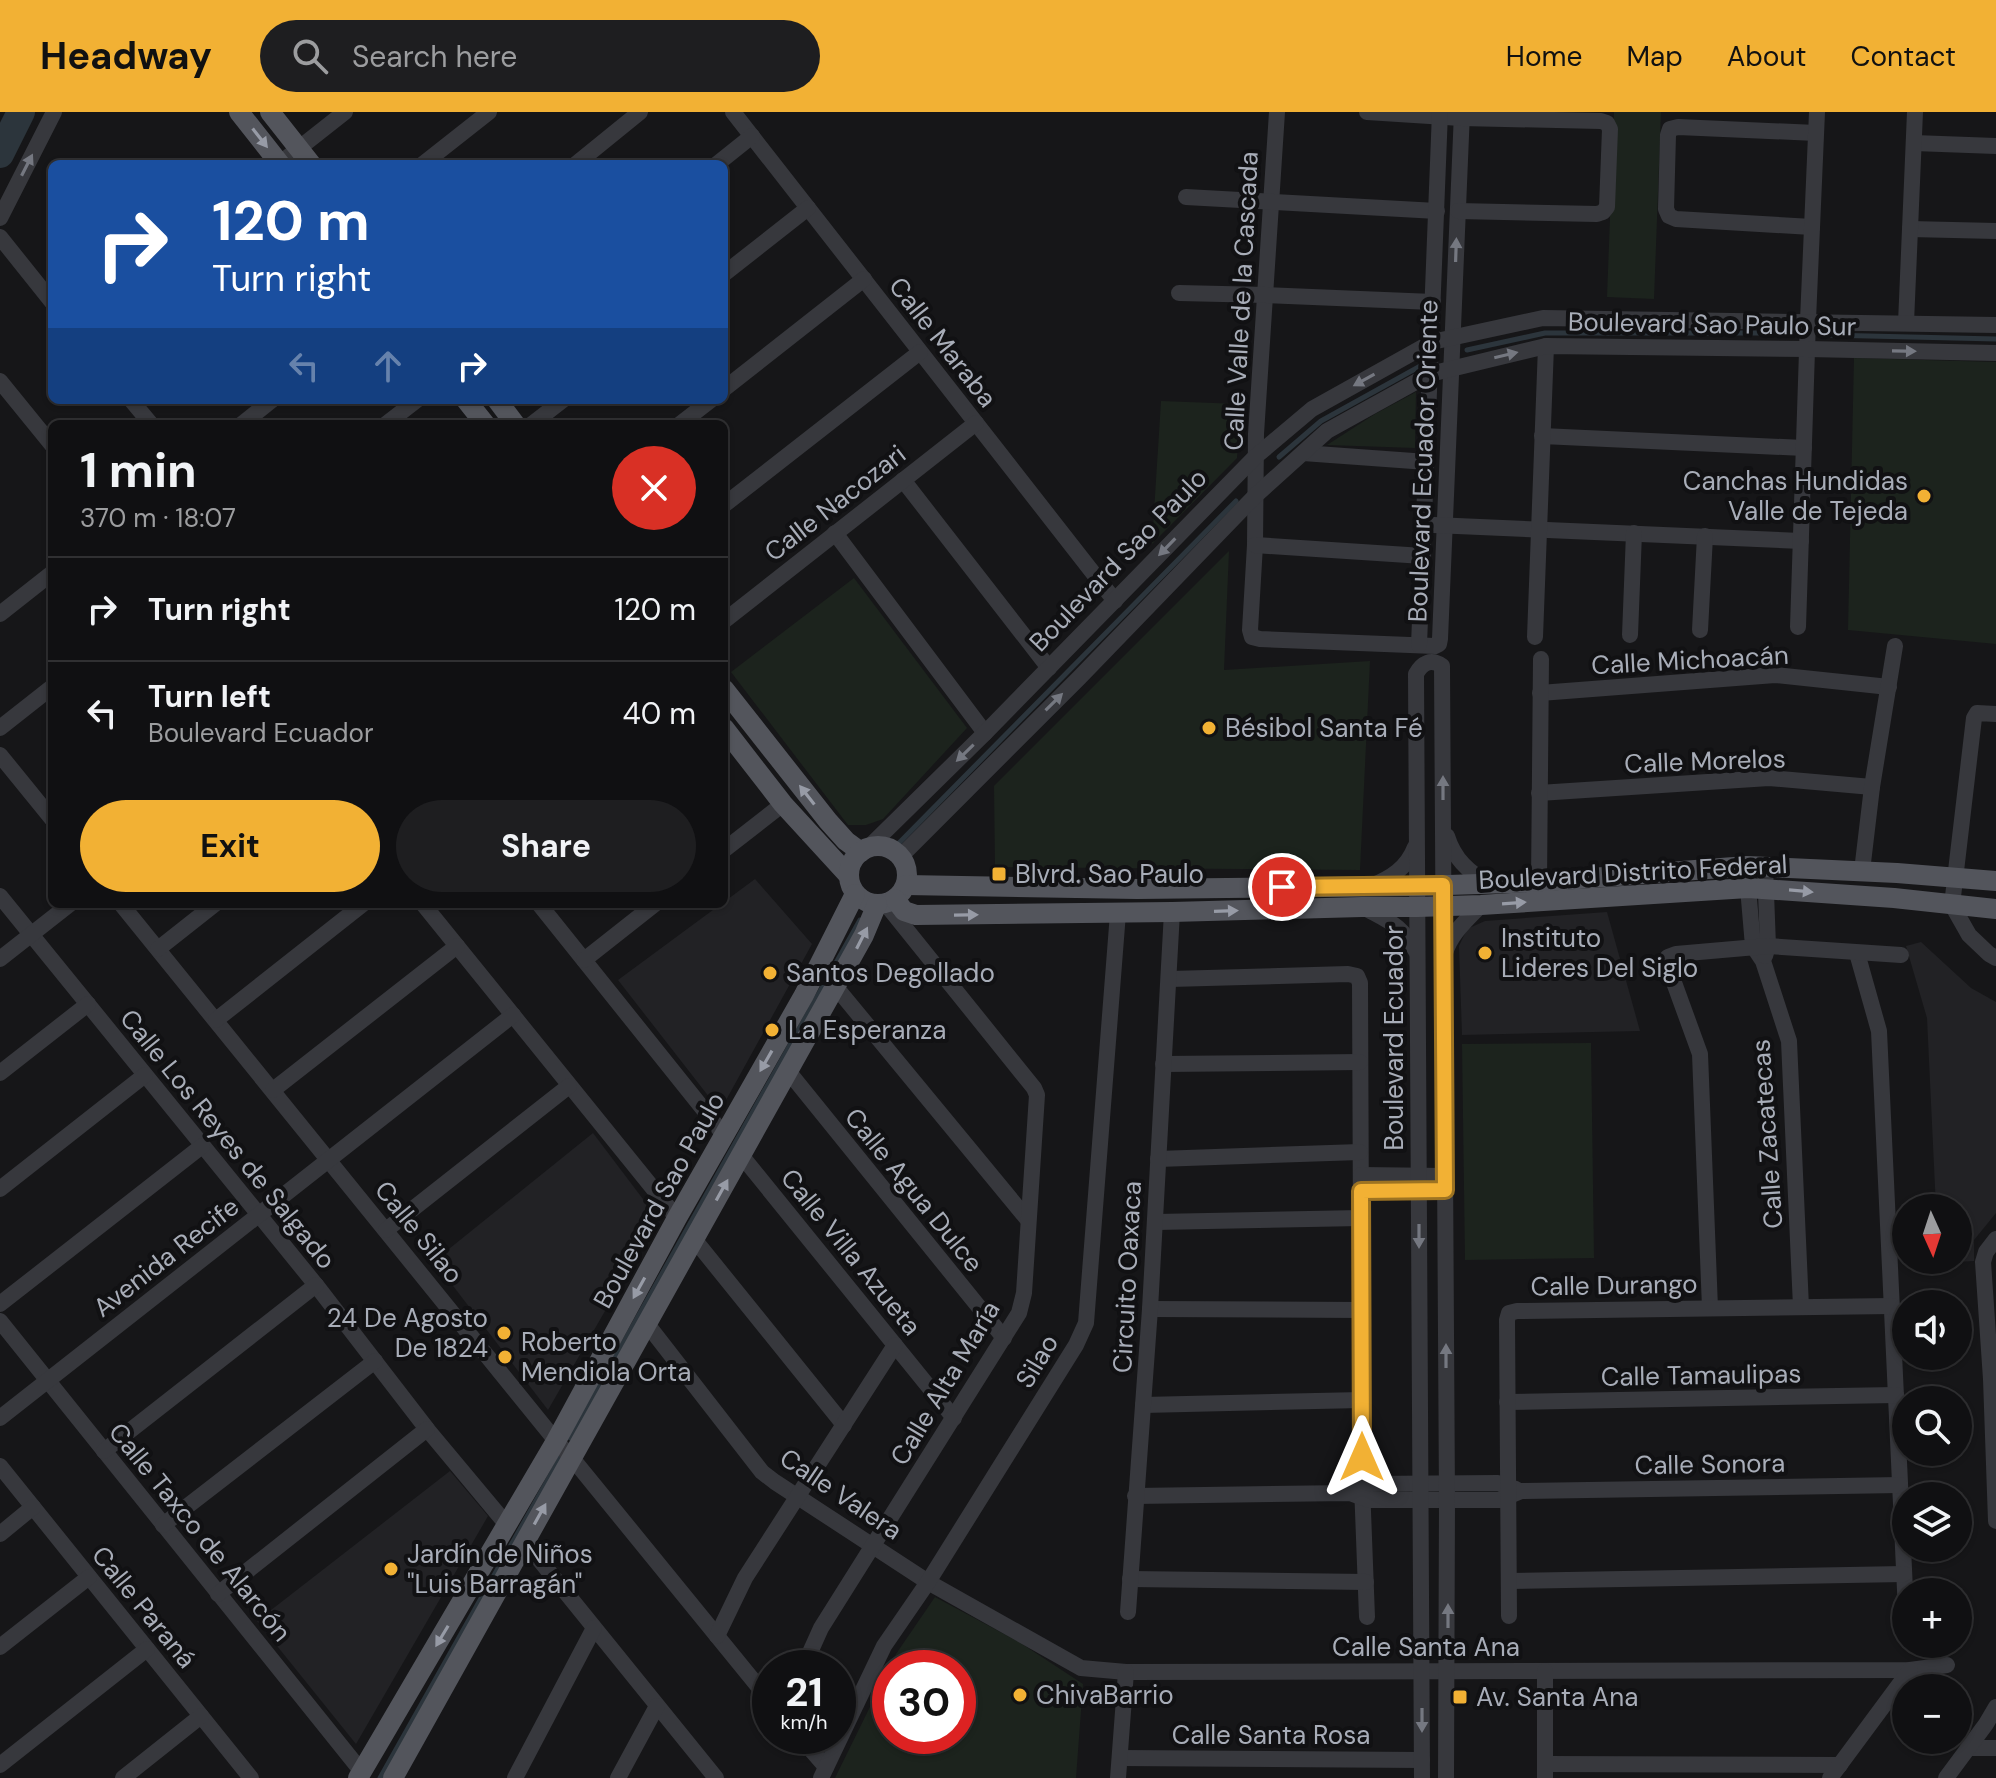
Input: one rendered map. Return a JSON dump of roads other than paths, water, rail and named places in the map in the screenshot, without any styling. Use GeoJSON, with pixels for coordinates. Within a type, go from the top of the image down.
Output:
{"type":"FeatureCollection","features":[{"type":"Feature","properties":{"kind":"main road"},"geometry":{"type":"LineString","coordinates":[[239,112],[277,160]]}},
{"type":"Feature","properties":{"kind":"main road"},"geometry":{"type":"LineString","coordinates":[[270,112],[305,156]]}},
{"type":"Feature","properties":{"kind":"main road"},"geometry":{"type":"LineString","coordinates":[[469,404],[482,420]]}},
{"type":"Feature","properties":{"kind":"main road"},"geometry":{"type":"LineString","coordinates":[[728,694],[828,821],[846,841],[864,850]]}},
{"type":"Feature","properties":{"kind":"main road"},"geometry":{"type":"LineString","coordinates":[[728,736],[861,899],[891,898],[907,875],[905,865],[894,851],[885,847],[864,850],[854,858],[850,867],[852,885]]}},
{"type":"Feature","properties":{"kind":"main road","name":"Boulevard Distrito Federal"},"geometry":{"type":"LineString","coordinates":[[891,898],[1137,889],[1490,884],[1756,866],[1996,881]]}},
{"type":"Feature","properties":{"kind":"main road","name":"Boulevard Sao Paulo"},"geometry":{"type":"LineString","coordinates":[[360,1775],[556,1441],[677,1218],[804,995],[852,885]]}},
{"type":"Feature","properties":{"kind":"main road","name":"Boulevard Distrito Federal"},"geometry":{"type":"LineString","coordinates":[[891,898],[904,911],[916,915],[1118,913],[1443,907],[1756,888],[1996,909]]}},
{"type":"Feature","properties":{"kind":"main road","name":"Boulevard Sao Paulo"},"geometry":{"type":"LineString","coordinates":[[393,1778],[835,986],[864,935],[891,898]]}},
{"type":"Feature","properties":{"kind":"street"},"geometry":{"type":"LineString","coordinates":[[0,218],[54,112]]}},
{"type":"Feature","properties":{"kind":"street"},"geometry":{"type":"LineString","coordinates":[[305,156],[345,112]]}},
{"type":"Feature","properties":{"kind":"street"},"geometry":{"type":"LineString","coordinates":[[428,160],[489,112]]}},
{"type":"Feature","properties":{"kind":"street"},"geometry":{"type":"LineString","coordinates":[[581,160],[640,112]]}},
{"type":"Feature","properties":{"kind":"street","name":"Calle Maraba"},"geometry":{"type":"LineString","coordinates":[[733,112],[1115,601]]}},
{"type":"Feature","properties":{"kind":"street","name":"Calle Valle de la Cascada"},"geometry":{"type":"LineString","coordinates":[[1277,112],[1255,457],[1255,545],[1250,630],[1252,637],[1260,639],[1419,645]]}},
{"type":"Feature","properties":{"kind":"street"},"geometry":{"type":"LineString","coordinates":[[1367,112],[1607,123],[1610,129],[1607,207],[1603,212],[1458,211]]}},
{"type":"Feature","properties":{"kind":"street"},"geometry":{"type":"LineString","coordinates":[[1798,627],[1817,112]]}},
{"type":"Feature","properties":{"kind":"street"},"geometry":{"type":"LineString","coordinates":[[1906,323],[1915,112]]}},
{"type":"Feature","properties":{"kind":"street","name":"Boulevard Ecuador Oriente"},"geometry":{"type":"LineString","coordinates":[[1440,114],[1419,645],[1435,646],[1440,639],[1462,115]]}},
{"type":"Feature","properties":{"kind":"street"},"geometry":{"type":"LineString","coordinates":[[1812,227],[1676,219],[1669,216],[1666,209],[1668,135],[1670,129],[1678,127],[1816,133]]}},
{"type":"Feature","properties":{"kind":"street"},"geometry":{"type":"LineString","coordinates":[[722,160],[752,136]]}},
{"type":"Feature","properties":{"kind":"street"},"geometry":{"type":"LineString","coordinates":[[1914,143],[1996,146]]}},
{"type":"Feature","properties":{"kind":"street"},"geometry":{"type":"LineString","coordinates":[[1186,197],[1437,211]]}},
{"type":"Feature","properties":{"kind":"street"},"geometry":{"type":"LineString","coordinates":[[728,271],[808,208]]}},
{"type":"Feature","properties":{"kind":"street"},"geometry":{"type":"LineString","coordinates":[[1910,229],[1996,231]]}},
{"type":"Feature","properties":{"kind":"street"},"geometry":{"type":"LineString","coordinates":[[0,237],[48,297]]}},
{"type":"Feature","properties":{"kind":"street"},"geometry":{"type":"LineString","coordinates":[[728,386],[864,279]]}},
{"type":"Feature","properties":{"kind":"street"},"geometry":{"type":"LineString","coordinates":[[1179,293],[1433,302]]}},
{"type":"Feature","properties":{"kind":"street","name":"Boulevard Sao Paulo Sur"},"geometry":{"type":"LineString","coordinates":[[1432,342],[1543,318],[1996,325]]}},
{"type":"Feature","properties":{"kind":"street","name":"Boulevard Sao Paulo"},"geometry":{"type":"LineString","coordinates":[[864,850],[985,733],[1255,457],[1312,409],[1432,342]]}},
{"type":"Feature","properties":{"kind":"street"},"geometry":{"type":"LineString","coordinates":[[1535,637],[1546,346]]}},
{"type":"Feature","properties":{"kind":"street","name":"Boulevard Sao Paulo Sur"},"geometry":{"type":"LineString","coordinates":[[1430,374],[1546,346],[1996,353]]}},
{"type":"Feature","properties":{"kind":"street"},"geometry":{"type":"LineString","coordinates":[[728,502],[920,352]]}},
{"type":"Feature","properties":{"kind":"street","name":"Boulevard Sao Paulo"},"geometry":{"type":"LineString","coordinates":[[900,857],[1255,496],[1327,431],[1430,374]]}},
{"type":"Feature","properties":{"kind":"street"},"geometry":{"type":"LineString","coordinates":[[0,381],[48,440]]}},
{"type":"Feature","properties":{"kind":"street"},"geometry":{"type":"LineString","coordinates":[[134,404],[148,420]]}},
{"type":"Feature","properties":{"kind":"street"},"geometry":{"type":"LineString","coordinates":[[247,420],[267,404]]}},
{"type":"Feature","properties":{"kind":"street"},"geometry":{"type":"LineString","coordinates":[[391,420],[412,404]]}},
{"type":"Feature","properties":{"kind":"street"},"geometry":{"type":"LineString","coordinates":[[537,420],[558,404]]}},
{"type":"Feature","properties":{"kind":"street"},"geometry":{"type":"LineString","coordinates":[[685,420],[706,404]]}},
{"type":"Feature","properties":{"kind":"street","name":"Calle Nacozari"},"geometry":{"type":"LineString","coordinates":[[728,618],[976,423]]}},
{"type":"Feature","properties":{"kind":"street"},"geometry":{"type":"LineString","coordinates":[[1542,436],[1804,448]]}},
{"type":"Feature","properties":{"kind":"street"},"geometry":{"type":"LineString","coordinates":[[1303,453],[1427,462]]}},
{"type":"Feature","properties":{"kind":"street"},"geometry":{"type":"LineString","coordinates":[[903,480],[1049,668]]}},
{"type":"Feature","properties":{"kind":"street"},"geometry":{"type":"LineString","coordinates":[[1424,524],[1801,541]]}},
{"type":"Feature","properties":{"kind":"street"},"geometry":{"type":"LineString","coordinates":[[835,533],[985,733]]}},
{"type":"Feature","properties":{"kind":"street"},"geometry":{"type":"LineString","coordinates":[[1630,635],[1634,533]]}},
{"type":"Feature","properties":{"kind":"street"},"geometry":{"type":"LineString","coordinates":[[1700,630],[1705,536]]}},
{"type":"Feature","properties":{"kind":"street"},"geometry":{"type":"LineString","coordinates":[[1255,545],[1423,556]]}},
{"type":"Feature","properties":{"kind":"street"},"geometry":{"type":"LineString","coordinates":[[0,614],[48,576]]}},
{"type":"Feature","properties":{"kind":"street"},"geometry":{"type":"LineString","coordinates":[[1862,871],[1895,646]]}},
{"type":"Feature","properties":{"kind":"street"},"geometry":{"type":"LineString","coordinates":[[1539,882],[1541,659]]}},
{"type":"Feature","properties":{"kind":"street","name":"Boulevard Ecuador"},"geometry":{"type":"LineString","coordinates":[[1422,1778],[1416,674],[1420,667],[1437,662],[1442,666],[1446,1778]]}},
{"type":"Feature","properties":{"kind":"street","name":"Calle Michoacán"},"geometry":{"type":"LineString","coordinates":[[1540,693],[1775,675],[1889,687]]}},
{"type":"Feature","properties":{"kind":"street"},"geometry":{"type":"LineString","coordinates":[[0,728],[48,690]]}},
{"type":"Feature","properties":{"kind":"street"},"geometry":{"type":"LineString","coordinates":[[1996,714],[1977,713],[1974,718],[1952,905],[1969,935],[1996,958]]}},
{"type":"Feature","properties":{"kind":"street"},"geometry":{"type":"LineString","coordinates":[[728,730],[747,718]]}},
{"type":"Feature","properties":{"kind":"street"},"geometry":{"type":"LineString","coordinates":[[0,755],[48,808]]}},
{"type":"Feature","properties":{"kind":"street","name":"Calle Morelos"},"geometry":{"type":"LineString","coordinates":[[1539,793],[1769,778],[1872,787]]}},
{"type":"Feature","properties":{"kind":"street"},"geometry":{"type":"LineString","coordinates":[[728,847],[783,804]]}},
{"type":"Feature","properties":{"kind":"street"},"geometry":{"type":"LineString","coordinates":[[1443,823],[1451,848],[1458,858],[1471,873],[1490,884]]}},
{"type":"Feature","properties":{"kind":"street"},"geometry":{"type":"LineString","coordinates":[[1369,887],[1400,870],[1412,855],[1417,842]]}},
{"type":"Feature","properties":{"kind":"street","name":"Calle Zacatecas"},"geometry":{"type":"LineString","coordinates":[[1756,866],[1761,951],[1789,1041],[1801,1307]]}},
{"type":"Feature","properties":{"kind":"street"},"geometry":{"type":"LineString","coordinates":[[1894,898],[1897,873]]}},
{"type":"Feature","properties":{"kind":"street"},"geometry":{"type":"LineString","coordinates":[[1137,889],[1139,912]]}},
{"type":"Feature","properties":{"kind":"street","name":"Calle Los Reyes de Salgado"},"geometry":{"type":"LineString","coordinates":[[0,896],[507,1525]]}},
{"type":"Feature","properties":{"kind":"street","name":"Calle Alta María"},"geometry":{"type":"LineString","coordinates":[[811,1650],[821,1628],[1019,1313],[1024,1293],[1037,1095],[891,898]]}},
{"type":"Feature","properties":{"kind":"street"},"geometry":{"type":"LineString","coordinates":[[1444,958],[1448,944],[1457,931],[1481,905]]}},
{"type":"Feature","properties":{"kind":"street"},"geometry":{"type":"LineString","coordinates":[[1362,907],[1403,931],[1418,954]]}},
{"type":"Feature","properties":{"kind":"street"},"geometry":{"type":"LineString","coordinates":[[0,959],[65,908]]}},
{"type":"Feature","properties":{"kind":"street","name":"Calle Silao"},"geometry":{"type":"LineString","coordinates":[[124,908],[752,1679]]}},
{"type":"Feature","properties":{"kind":"street"},"geometry":{"type":"LineString","coordinates":[[158,949],[210,908]]}},
{"type":"Feature","properties":{"kind":"street"},"geometry":{"type":"LineString","coordinates":[[216,1020],[358,908]]}},
{"type":"Feature","properties":{"kind":"street"},"geometry":{"type":"LineString","coordinates":[[426,908],[677,1218]]}},
{"type":"Feature","properties":{"kind":"street"},"geometry":{"type":"LineString","coordinates":[[542,908],[724,1135]]}},
{"type":"Feature","properties":{"kind":"street"},"geometry":{"type":"LineString","coordinates":[[584,960],[650,908]]}},
{"type":"Feature","properties":{"kind":"street","name":"Circuito Oaxaca"},"geometry":{"type":"LineString","coordinates":[[1128,1612],[1156,1222],[1172,912]]}},
{"type":"Feature","properties":{"kind":"street","name":"Silao"},"geometry":{"type":"LineString","coordinates":[[823,1772],[884,1646],[928,1582],[1076,1345],[1086,1323],[1118,913]]}},
{"type":"Feature","properties":{"kind":"street"},"geometry":{"type":"LineString","coordinates":[[273,1090],[457,946]]}},
{"type":"Feature","properties":{"kind":"street"},"geometry":{"type":"LineString","coordinates":[[1710,1308],[1700,1054],[1668,966],[1668,957],[1676,954],[1761,951],[1901,955]]}},
{"type":"Feature","properties":{"kind":"street"},"geometry":{"type":"LineString","coordinates":[[1857,953],[1879,1031],[1892,1306]]}},
{"type":"Feature","properties":{"kind":"street"},"geometry":{"type":"LineString","coordinates":[[1170,979],[1348,974],[1357,976],[1360,983],[1362,1400],[1358,1492],[1367,1617]]}},
{"type":"Feature","properties":{"kind":"street"},"geometry":{"type":"LineString","coordinates":[[835,986],[1028,1220]]}},
{"type":"Feature","properties":{"kind":"street"},"geometry":{"type":"LineString","coordinates":[[0,1073],[88,1004]]}},
{"type":"Feature","properties":{"kind":"street","name":"Avenida Recife"},"geometry":{"type":"LineString","coordinates":[[0,1418],[513,1015]]}},
{"type":"Feature","properties":{"kind":"street"},"geometry":{"type":"LineString","coordinates":[[1163,1064],[1360,1062]]}},
{"type":"Feature","properties":{"kind":"street","name":"Calle Agua Dulce"},"geometry":{"type":"LineString","coordinates":[[788,1071],[1004,1338]]}},
{"type":"Feature","properties":{"kind":"street"},"geometry":{"type":"LineString","coordinates":[[0,1189],[145,1075]]}},
{"type":"Feature","properties":{"kind":"street"},"geometry":{"type":"LineString","coordinates":[[386,1230],[569,1086]]}},
{"type":"Feature","properties":{"kind":"street"},"geometry":{"type":"LineString","coordinates":[[0,1304],[202,1146]]}},
{"type":"Feature","properties":{"kind":"street"},"geometry":{"type":"LineString","coordinates":[[1158,1159],[1360,1152]]}},
{"type":"Feature","properties":{"kind":"street","name":"Calle Villa Azueta"},"geometry":{"type":"LineString","coordinates":[[741,1155],[954,1418]]}},
{"type":"Feature","properties":{"kind":"street"},"geometry":{"type":"LineString","coordinates":[[1361,1183],[1445,1183]]}},
{"type":"Feature","properties":{"kind":"street"},"geometry":{"type":"LineString","coordinates":[[1156,1222],[1361,1218]]}},
{"type":"Feature","properties":{"kind":"street"},"geometry":{"type":"LineString","coordinates":[[694,1239],[844,1425]]}},
{"type":"Feature","properties":{"kind":"street"},"geometry":{"type":"LineString","coordinates":[[1996,1239],[1983,1262],[1990,1296],[1996,1521]]}},
{"type":"Feature","properties":{"kind":"street"},"geometry":{"type":"LineString","coordinates":[[104,1451],[316,1285]]}},
{"type":"Feature","properties":{"kind":"street","name":"Calle Durango"},"geometry":{"type":"LineString","coordinates":[[1509,1616],[1513,1492],[1507,1402],[1509,1313],[1892,1306]]}},
{"type":"Feature","properties":{"kind":"street"},"geometry":{"type":"LineString","coordinates":[[1150,1309],[1362,1310]]}},
{"type":"Feature","properties":{"kind":"street","name":"Calle Taxco de Alarcón"},"geometry":{"type":"LineString","coordinates":[[0,1321],[360,1775]]}},
{"type":"Feature","properties":{"kind":"street","name":"Calle Valera"},"geometry":{"type":"LineString","coordinates":[[647,1324],[762,1472],[928,1582]]}},
{"type":"Feature","properties":{"kind":"street"},"geometry":{"type":"LineString","coordinates":[[717,1636],[745,1578],[895,1345]]}},
{"type":"Feature","properties":{"kind":"street"},"geometry":{"type":"LineString","coordinates":[[163,1525],[375,1361]]}},
{"type":"Feature","properties":{"kind":"street","name":"Calle Tamaulipas"},"geometry":{"type":"LineString","coordinates":[[1507,1402],[1892,1395]]}},
{"type":"Feature","properties":{"kind":"street"},"geometry":{"type":"LineString","coordinates":[[1143,1405],[1362,1400]]}},
{"type":"Feature","properties":{"kind":"street"},"geometry":{"type":"LineString","coordinates":[[218,1594],[427,1429]]}},
{"type":"Feature","properties":{"kind":"street","name":"Calle Paraná"},"geometry":{"type":"LineString","coordinates":[[0,1466],[251,1778]]}},
{"type":"Feature","properties":{"kind":"street","name":"Calle Sonora"},"geometry":{"type":"LineString","coordinates":[[1135,1496],[1447,1492],[1498,1483],[1513,1492],[1892,1485]]}},
{"type":"Feature","properties":{"kind":"street"},"geometry":{"type":"LineString","coordinates":[[0,1534],[33,1507]]}},
{"type":"Feature","properties":{"kind":"street"},"geometry":{"type":"LineString","coordinates":[[525,1542],[716,1778]]}},
{"type":"Feature","properties":{"kind":"street"},"geometry":{"type":"LineString","coordinates":[[1903,1562],[1904,1578]]}},
{"type":"Feature","properties":{"kind":"street"},"geometry":{"type":"LineString","coordinates":[[1509,1581],[1904,1574]]}},
{"type":"Feature","properties":{"kind":"street"},"geometry":{"type":"LineString","coordinates":[[0,1647],[89,1577]]}},
{"type":"Feature","properties":{"kind":"street"},"geometry":{"type":"LineString","coordinates":[[1130,1579],[1366,1582]]}},
{"type":"Feature","properties":{"kind":"street","name":"Calle Santa Ana"},"geometry":{"type":"LineString","coordinates":[[928,1582],[1081,1668],[1126,1672],[1910,1670],[1947,1665]]}},
{"type":"Feature","properties":{"kind":"street"},"geometry":{"type":"LineString","coordinates":[[515,1778],[594,1628]]}},
{"type":"Feature","properties":{"kind":"street"},"geometry":{"type":"LineString","coordinates":[[0,1765],[147,1649]]}},
{"type":"Feature","properties":{"kind":"street"},"geometry":{"type":"LineString","coordinates":[[1545,1671],[1545,1771],[1835,1771],[1910,1670]]}},
{"type":"Feature","properties":{"kind":"street"},"geometry":{"type":"LineString","coordinates":[[1118,1778],[1126,1672]]}},
{"type":"Feature","properties":{"kind":"street"},"geometry":{"type":"LineString","coordinates":[[618,1778],[657,1706]]}},
{"type":"Feature","properties":{"kind":"street"},"geometry":{"type":"LineString","coordinates":[[1972,1743],[1996,1707]]}},
{"type":"Feature","properties":{"kind":"street"},"geometry":{"type":"LineString","coordinates":[[123,1778],[201,1716]]}},
{"type":"Feature","properties":{"kind":"street"},"geometry":{"type":"LineString","coordinates":[[1972,1748],[1996,1748]]}},
{"type":"Feature","properties":{"kind":"street"},"geometry":{"type":"LineString","coordinates":[[811,1754],[823,1772]]}},
{"type":"Feature","properties":{"kind":"street"},"geometry":{"type":"LineString","coordinates":[[1946,1778],[1964,1754]]}},
{"type":"Feature","properties":{"kind":"street","name":"Calle Santa Rosa"},"geometry":{"type":"LineString","coordinates":[[1120,1758],[1422,1760]]}},
{"type":"Feature","properties":{"kind":"waterway"},"geometry":{"type":"LineString","coordinates":[[0,154],[21,112]]}},
{"type":"Feature","properties":{"kind":"waterway"},"geometry":{"type":"LineString","coordinates":[[1467,350],[1545,333],[1796,333]]}},
{"type":"Feature","properties":{"kind":"waterway"},"geometry":{"type":"LineString","coordinates":[[1826,335],[1996,339]]}},
{"type":"Feature","properties":{"kind":"waterway"},"geometry":{"type":"LineString","coordinates":[[1279,457],[1321,421],[1424,364]]}},
{"type":"Feature","properties":{"kind":"waterway"},"geometry":{"type":"LineString","coordinates":[[897,845],[1236,501]]}},
{"type":"Feature","properties":{"kind":"waterway"},"geometry":{"type":"LineString","coordinates":[[570,1438],[860,920]]}},
{"type":"Feature","properties":{"kind":"waterway"},"geometry":{"type":"LineString","coordinates":[[380,1778],[560,1458]]}},
{"type":"Feature","properties":{"kind":"place","name":"Canchas Hundidas Valle de Tejeda"},"geometry":{"type":"Point","coordinates":[1924,496]}},
{"type":"Feature","properties":{"kind":"place","name":"Bésibol Santa Fé"},"geometry":{"type":"Point","coordinates":[1209,728]}},
{"type":"Feature","properties":{"kind":"place","name":"Blvrd. Sao Paulo"},"geometry":{"type":"Point","coordinates":[999,874]}},
{"type":"Feature","properties":{"kind":"place","name":"Instituto Lideres Del Siglo"},"geometry":{"type":"Point","coordinates":[1485,953]}},
{"type":"Feature","properties":{"kind":"place","name":"Santos Degollado"},"geometry":{"type":"Point","coordinates":[770,973]}},
{"type":"Feature","properties":{"kind":"place","name":"La Esperanza"},"geometry":{"type":"Point","coordinates":[772,1030]}},
{"type":"Feature","properties":{"kind":"place","name":"24 De Agosto De 1824"},"geometry":{"type":"Point","coordinates":[504,1333]}},
{"type":"Feature","properties":{"kind":"place","name":"Roberto Mendiola Orta"},"geometry":{"type":"Point","coordinates":[505,1357]}},
{"type":"Feature","properties":{"kind":"place","name":"Jardín de Niños \"Luis Barragán\""},"geometry":{"type":"Point","coordinates":[391,1569]}},
{"type":"Feature","properties":{"kind":"place","name":"ChivaBarrio"},"geometry":{"type":"Point","coordinates":[1020,1695]}},
{"type":"Feature","properties":{"kind":"place","name":"Av. Santa Ana"},"geometry":{"type":"Point","coordinates":[1460,1697]}}]}
